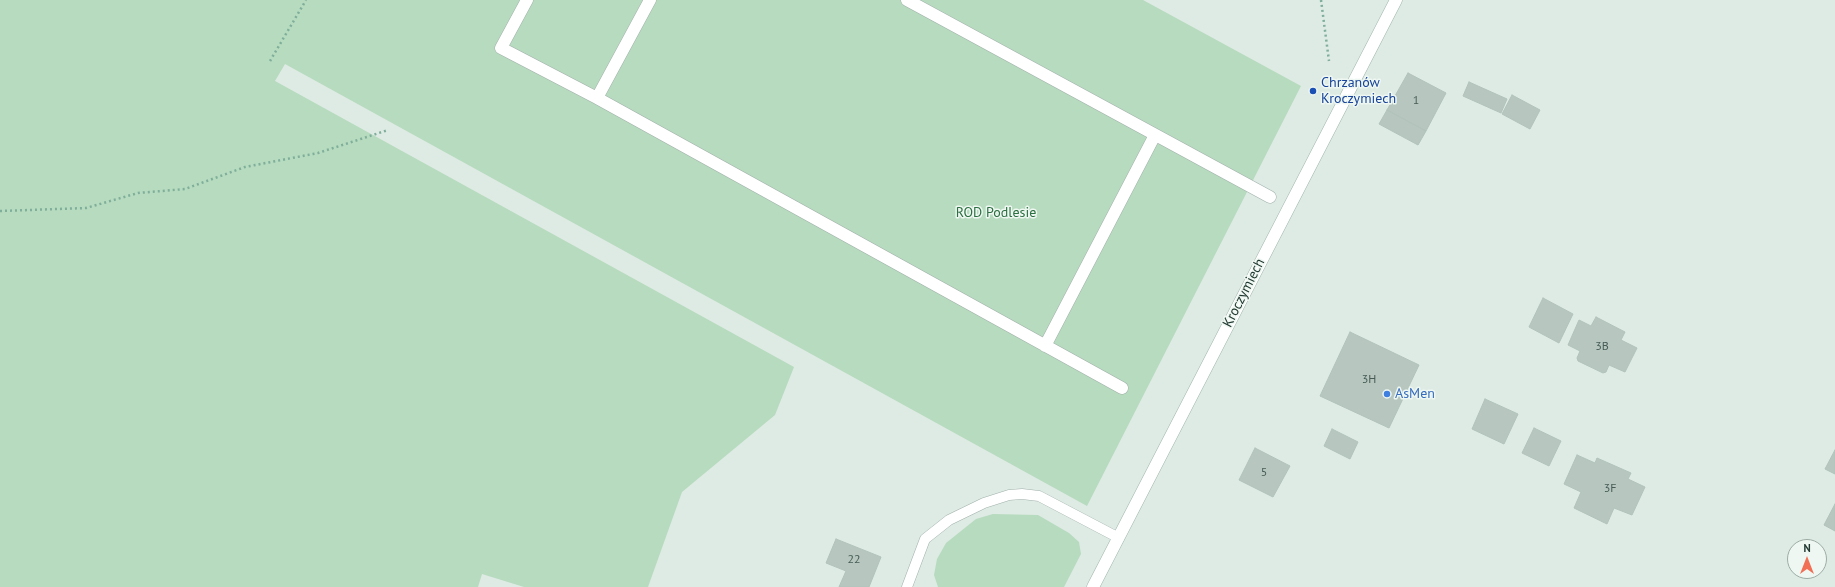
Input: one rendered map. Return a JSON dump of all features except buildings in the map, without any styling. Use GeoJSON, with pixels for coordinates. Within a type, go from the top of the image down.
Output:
{"type":"FeatureCollection","features":[{"type":"Feature","properties":{"kind":"street"},"geometry":{"type":"LineString","coordinates":[[527,0],[501,48],[597,98],[1122,388]]}},
{"type":"Feature","properties":{"kind":"street"},"geometry":{"type":"LineString","coordinates":[[597,98],[650,0]]}},
{"type":"Feature","properties":{"kind":"street"},"geometry":{"type":"LineString","coordinates":[[907,0],[1270,197]]}},
{"type":"Feature","properties":{"kind":"street","name":"Kroczymiech"},"geometry":{"type":"LineString","coordinates":[[1093,587],[1396,0]]}},
{"type":"Feature","properties":{"kind":"street"},"geometry":{"type":"LineString","coordinates":[[1045,346],[1155,135]]}},
{"type":"Feature","properties":{"kind":"lane"},"geometry":{"type":"LineString","coordinates":[[907,587],[925,539],[949,520],[984,503],[1009,495],[1039,496],[1119,538]]}},
{"type":"Feature","properties":{"kind":"path"},"geometry":{"type":"LineString","coordinates":[[270,61],[306,0]]}},
{"type":"Feature","properties":{"kind":"path"},"geometry":{"type":"LineString","coordinates":[[1321,0],[1329,61]]}},
{"type":"Feature","properties":{"kind":"path"},"geometry":{"type":"LineString","coordinates":[[0,211],[86,208],[138,194],[185,189],[245,167],[318,153],[388,130]]}},
{"type":"Feature","properties":{"kind":"green space","name":"ROD Podlesie"},"geometry":{"type":"Polygon","coordinates":[[[0,0],[1143,0],[1301,86],[1087,506],[285,64],[275,81],[794,367],[775,415],[682,492],[648,587],[524,587],[482,574],[478,587],[0,587],[0,0]]]}},
{"type":"Feature","properties":{"kind":"green space"},"geometry":{"type":"Polygon","coordinates":[[[993,514],[1038,515],[1069,533],[1079,542],[1081,554],[1064,587],[938,587],[934,575],[937,559],[946,543],[976,519],[993,514]]]}},
{"type":"Feature","properties":{"kind":"place","name":"Chrzanów Kroczymiech"},"geometry":{"type":"Point","coordinates":[1313,91]}},
{"type":"Feature","properties":{"kind":"place","name":"AsMen"},"geometry":{"type":"Point","coordinates":[1387,394]}}]}
